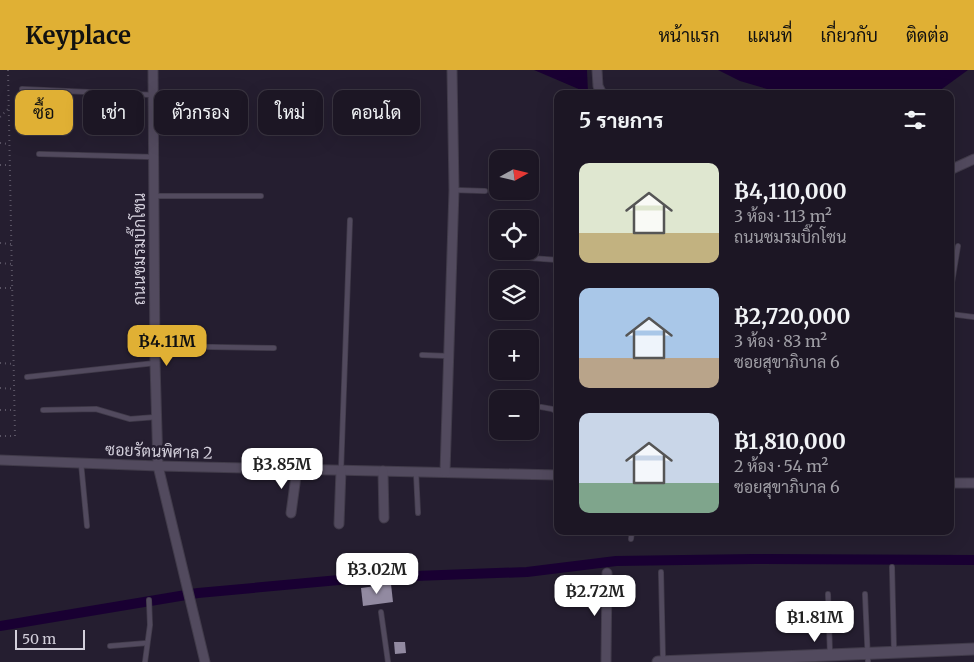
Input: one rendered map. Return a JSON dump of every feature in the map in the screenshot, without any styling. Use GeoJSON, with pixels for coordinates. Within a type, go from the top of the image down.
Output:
{"type":"FeatureCollection","features":[{"type":"Feature","properties":{"kind":"street","name":"ถนนชมรมบิ๊กโซน"},"geometry":{"type":"LineString","coordinates":[[154,70],[154,90]]}},
{"type":"Feature","properties":{"kind":"street"},"geometry":{"type":"LineString","coordinates":[[445,472],[454,190],[452,70]]}},
{"type":"Feature","properties":{"kind":"street"},"geometry":{"type":"LineString","coordinates":[[597,70],[600,90]]}},
{"type":"Feature","properties":{"kind":"street","name":"ถนนชมรมบิ๊กโซน"},"geometry":{"type":"LineString","coordinates":[[154,135],[155,363],[158,466],[205,662]]}},
{"type":"Feature","properties":{"kind":"street"},"geometry":{"type":"LineString","coordinates":[[954,168],[974,159]]}},
{"type":"Feature","properties":{"kind":"street","name":"ซอยรัตนพิศาล 2"},"geometry":{"type":"LineString","coordinates":[[0,460],[158,466],[554,474]]}},
{"type":"Feature","properties":{"kind":"street"},"geometry":{"type":"LineString","coordinates":[[291,513],[297,469]]}},
{"type":"Feature","properties":{"kind":"street"},"geometry":{"type":"LineString","coordinates":[[339,524],[341,470]]}},
{"type":"Feature","properties":{"kind":"street"},"geometry":{"type":"LineString","coordinates":[[383,471],[384,518]]}},
{"type":"Feature","properties":{"kind":"street"},"geometry":{"type":"LineString","coordinates":[[954,483],[974,483]]}},
{"type":"Feature","properties":{"kind":"street"},"geometry":{"type":"LineString","coordinates":[[606,662],[607,573]]}},
{"type":"Feature","properties":{"kind":"street"},"geometry":{"type":"LineString","coordinates":[[658,662],[830,655],[868,658],[894,652],[974,649]]}},
{"type":"Feature","properties":{"kind":"lane"},"geometry":{"type":"LineString","coordinates":[[22,89],[154,95]]}},
{"type":"Feature","properties":{"kind":"lane"},"geometry":{"type":"LineString","coordinates":[[39,154],[154,157]]}},
{"type":"Feature","properties":{"kind":"lane"},"geometry":{"type":"LineString","coordinates":[[454,190],[486,191]]}},
{"type":"Feature","properties":{"kind":"lane"},"geometry":{"type":"LineString","coordinates":[[154,196],[261,196]]}},
{"type":"Feature","properties":{"kind":"lane"},"geometry":{"type":"LineString","coordinates":[[341,470],[350,220]]}},
{"type":"Feature","properties":{"kind":"lane"},"geometry":{"type":"LineString","coordinates":[[954,270],[958,246]]}},
{"type":"Feature","properties":{"kind":"lane"},"geometry":{"type":"LineString","coordinates":[[539,259],[554,260]]}},
{"type":"Feature","properties":{"kind":"lane"},"geometry":{"type":"LineString","coordinates":[[954,314],[974,317]]}},
{"type":"Feature","properties":{"kind":"lane"},"geometry":{"type":"LineString","coordinates":[[155,346],[274,348]]}},
{"type":"Feature","properties":{"kind":"lane"},"geometry":{"type":"LineString","coordinates":[[422,355],[450,356]]}},
{"type":"Feature","properties":{"kind":"lane"},"geometry":{"type":"LineString","coordinates":[[27,377],[155,363]]}},
{"type":"Feature","properties":{"kind":"lane"},"geometry":{"type":"LineString","coordinates":[[541,407],[554,410]]}},
{"type":"Feature","properties":{"kind":"lane"},"geometry":{"type":"LineString","coordinates":[[43,410],[96,409],[130,419],[156,417]]}},
{"type":"Feature","properties":{"kind":"lane"},"geometry":{"type":"LineString","coordinates":[[82,463],[87,526]]}},
{"type":"Feature","properties":{"kind":"lane"},"geometry":{"type":"LineString","coordinates":[[416,472],[418,513]]}},
{"type":"Feature","properties":{"kind":"lane"},"geometry":{"type":"LineString","coordinates":[[631,539],[632,535]]}},
{"type":"Feature","properties":{"kind":"lane"},"geometry":{"type":"LineString","coordinates":[[892,567],[894,652]]}},
{"type":"Feature","properties":{"kind":"lane"},"geometry":{"type":"LineString","coordinates":[[661,572],[663,662]]}},
{"type":"Feature","properties":{"kind":"lane"},"geometry":{"type":"LineString","coordinates":[[828,594],[830,655]]}},
{"type":"Feature","properties":{"kind":"lane"},"geometry":{"type":"LineString","coordinates":[[865,594],[868,658]]}},
{"type":"Feature","properties":{"kind":"lane"},"geometry":{"type":"LineString","coordinates":[[145,662],[150,625],[149,600]]}},
{"type":"Feature","properties":{"kind":"lane"},"geometry":{"type":"LineString","coordinates":[[381,612],[388,662]]}},
{"type":"Feature","properties":{"kind":"lane"},"geometry":{"type":"LineString","coordinates":[[110,646],[147,643]]}},
{"type":"Feature","properties":{"kind":"path"},"geometry":{"type":"LineString","coordinates":[[0,436],[15,436],[8,70]]}},
{"type":"Feature","properties":{"kind":"path"},"geometry":{"type":"LineString","coordinates":[[0,117],[9,108]]}},
{"type":"Feature","properties":{"kind":"path"},"geometry":{"type":"LineString","coordinates":[[0,143],[9,144]]}},
{"type":"Feature","properties":{"kind":"path"},"geometry":{"type":"LineString","coordinates":[[0,165],[10,165]]}},
{"type":"Feature","properties":{"kind":"path"},"geometry":{"type":"LineString","coordinates":[[0,243],[12,244]]}},
{"type":"Feature","properties":{"kind":"path"},"geometry":{"type":"LineString","coordinates":[[0,263],[12,264]]}},
{"type":"Feature","properties":{"kind":"path"},"geometry":{"type":"LineString","coordinates":[[0,288],[12,288]]}},
{"type":"Feature","properties":{"kind":"path"},"geometry":{"type":"LineString","coordinates":[[0,363],[14,364]]}},
{"type":"Feature","properties":{"kind":"path"},"geometry":{"type":"LineString","coordinates":[[0,388],[14,389]]}},
{"type":"Feature","properties":{"kind":"path"},"geometry":{"type":"LineString","coordinates":[[0,410],[15,410]]}},
{"type":"Feature","properties":{"kind":"shaded area"},"geometry":{"type":"Polygon","coordinates":[[[534,70],[587,70],[588,90],[581,90],[534,70]]]}},
{"type":"Feature","properties":{"kind":"shaded area"},"geometry":{"type":"Polygon","coordinates":[[[718,70],[968,70],[940,90],[770,90],[740,81],[718,70]]]}},
{"type":"Feature","properties":{"kind":"building"},"geometry":{"type":"Polygon","coordinates":[[[391,584],[393,602],[363,606],[361,588],[391,584]]]}},
{"type":"Feature","properties":{"kind":"building"},"geometry":{"type":"Polygon","coordinates":[[[394,642],[405,642],[406,653],[395,654],[394,642]]]}},
{"type":"Feature","properties":{"kind":"waterway"},"geometry":{"type":"LineString","coordinates":[[0,626],[198,593],[361,578],[527,572],[616,561],[754,559],[974,560]]}}]}
